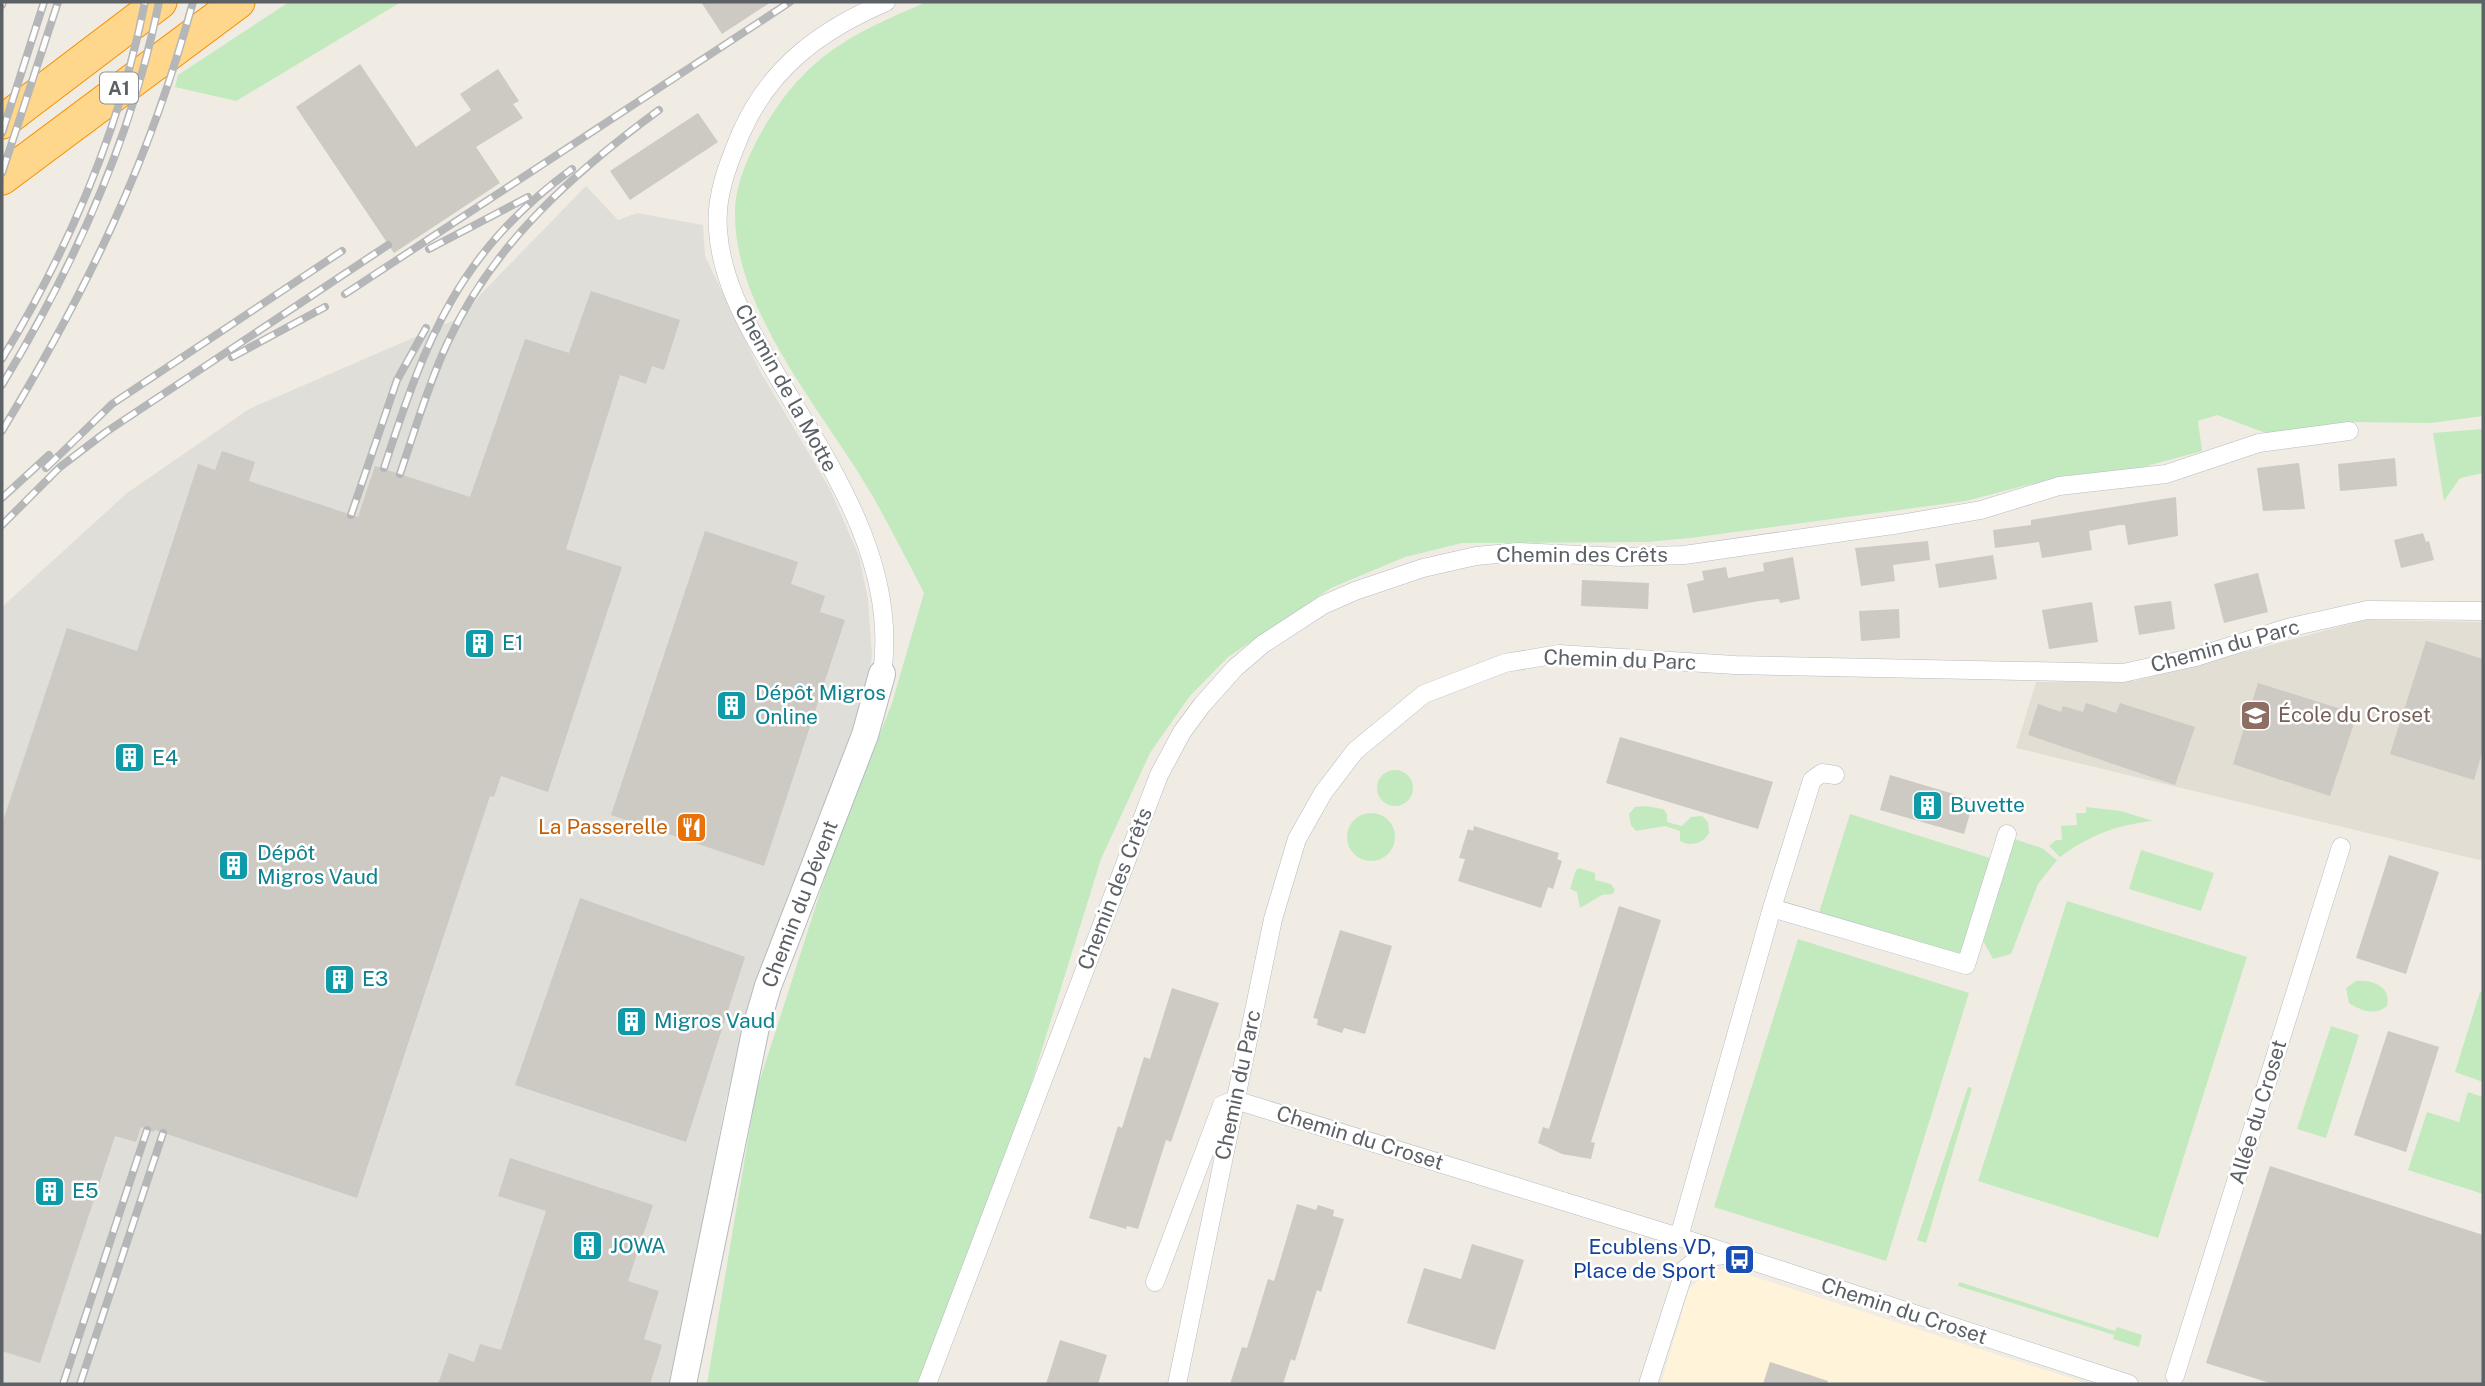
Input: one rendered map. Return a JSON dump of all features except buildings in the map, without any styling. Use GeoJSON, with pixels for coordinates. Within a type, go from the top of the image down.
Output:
{"type":"FeatureCollection","features":[{"type":"Feature","properties":{"kind":"highway","name":"A1"},"geometry":{"type":"LineString","coordinates":[[2,122],[160,2]]}},
{"type":"Feature","properties":{"kind":"highway","name":"A1"},"geometry":{"type":"LineString","coordinates":[[2,178],[239,2]]}},
{"type":"Feature","properties":{"kind":"street","name":"Chemin de la Motte"},"geometry":{"type":"LineString","coordinates":[[881,674],[884,640],[882,614],[867,546],[838,482],[738,305],[723,264],[718,220],[724,178],[735,148],[754,108],[774,76],[815,39],[886,2]]}},
{"type":"Feature","properties":{"kind":"street","name":"Chemin des Crêts"},"geometry":{"type":"LineString","coordinates":[[927,1384],[1159,775],[1182,732],[1215,690],[1263,643],[1294,622],[1323,605],[1367,586],[1423,568],[1476,556],[1519,552],[1668,556],[1809,538],[1980,510],[2059,486],[2148,478],[2240,447],[2349,430]]}},
{"type":"Feature","properties":{"kind":"street","name":"Chemin du Parc"},"geometry":{"type":"LineString","coordinates":[[1177,1384],[1273,919],[1297,839],[1323,793],[1355,751],[1424,694],[1448,682],[1505,663],[1541,655],[1577,654],[1735,665],[2123,673],[2196,657],[2287,628],[2367,610],[2483,611]]}},
{"type":"Feature","properties":{"kind":"street","name":"Chemin du Dévent"},"geometry":{"type":"LineString","coordinates":[[683,1384],[756,1027],[768,986],[865,735],[881,674]]}},
{"type":"Feature","properties":{"kind":"street"},"geometry":{"type":"LineString","coordinates":[[1679,1237],[1772,908],[1812,780],[1822,773],[1835,775]]}},
{"type":"Feature","properties":{"kind":"street"},"geometry":{"type":"LineString","coordinates":[[1772,908],[1966,965],[2007,834]]}},
{"type":"Feature","properties":{"kind":"street","name":"Allée du Croset"},"geometry":{"type":"LineString","coordinates":[[2175,1376],[2341,847]]}},
{"type":"Feature","properties":{"kind":"street","name":"Chemin du Croset"},"geometry":{"type":"LineString","coordinates":[[1235,1100],[1679,1237],[2129,1384]]}},
{"type":"Feature","properties":{"kind":"street"},"geometry":{"type":"LineString","coordinates":[[1154,1283],[1222,1105],[1235,1100]]}},
{"type":"Feature","properties":{"kind":"street"},"geometry":{"type":"LineString","coordinates":[[1648,1384],[1685,1269],[1699,1258],[1728,1255]]}},
{"type":"Feature","properties":{"kind":"shaded area"},"geometry":{"type":"Polygon","coordinates":[[[586,186],[618,220],[637,213],[703,225],[705,256],[760,371],[830,489],[859,556],[868,599],[872,655],[866,695],[759,982],[726,1099],[673,1384],[2,1384],[2,607],[127,493],[249,409],[466,315],[478,297],[586,186]]]}},
{"type":"Feature","properties":{"kind":"shaded area","name":"École du Croset"},"geometry":{"type":"Polygon","coordinates":[[[2365,620],[2483,622],[2483,861],[2016,748],[2036,682],[2135,681],[2365,620]]]}},
{"type":"Feature","properties":{"kind":"shaded area"},"geometry":{"type":"Polygon","coordinates":[[[1722,1269],[1733,1270],[2089,1384],[1661,1384],[1689,1289],[1706,1273],[1722,1269]]]}},
{"type":"Feature","properties":{"kind":"green space"},"geometry":{"type":"Polygon","coordinates":[[[289,2],[401,2],[236,101],[175,87],[178,75],[289,2]]]}},
{"type":"Feature","properties":{"kind":"green space"},"geometry":{"type":"Polygon","coordinates":[[[927,2],[2483,2],[2483,416],[2431,423],[2351,422],[2266,433],[2217,415],[2198,421],[2202,451],[2132,470],[2062,476],[1966,501],[1690,538],[1647,542],[1462,543],[1405,557],[1331,588],[1228,657],[1189,697],[1150,753],[1101,859],[1014,1139],[917,1384],[707,1384],[756,1092],[829,865],[892,703],[924,593],[872,495],[785,360],[765,324],[749,287],[739,249],[735,212],[737,192],[756,142],[778,107],[812,66],[852,38],[927,2]]]}},
{"type":"Feature","properties":{"kind":"green space"},"geometry":{"type":"Polygon","coordinates":[[[2483,429],[2483,473],[2460,478],[2444,501],[2433,433],[2483,429]]]}},
{"type":"Feature","properties":{"kind":"green space"},"geometry":{"type":"Polygon","coordinates":[[[1395,770],[1408,775],[1413,788],[1408,801],[1395,806],[1382,801],[1377,788],[1382,775],[1395,770]]]}},
{"type":"Feature","properties":{"kind":"green space"},"geometry":{"type":"Polygon","coordinates":[[[1635,807],[1663,809],[1667,814],[1667,822],[1682,826],[1691,817],[1702,816],[1708,822],[1709,833],[1700,842],[1692,844],[1680,841],[1680,831],[1665,826],[1636,831],[1631,825],[1629,814],[1635,807]]]}},
{"type":"Feature","properties":{"kind":"green space"},"geometry":{"type":"Polygon","coordinates":[[[2086,807],[2121,811],[2153,821],[2104,832],[2060,857],[2049,846],[2056,840],[2062,840],[2061,826],[2077,825],[2076,813],[2086,813],[2086,807]]]}},
{"type":"Feature","properties":{"kind":"green space"},"geometry":{"type":"Polygon","coordinates":[[[1371,813],[1388,820],[1395,837],[1388,854],[1371,861],[1354,854],[1347,837],[1354,820],[1371,813]]]}},
{"type":"Feature","properties":{"kind":"green space"},"geometry":{"type":"Polygon","coordinates":[[[1850,814],[1993,859],[1961,956],[1818,916],[1850,814]]]}},
{"type":"Feature","properties":{"kind":"green space"},"geometry":{"type":"Polygon","coordinates":[[[2011,838],[2042,848],[2057,860],[2038,884],[2011,954],[1993,959],[1980,935],[2011,838]]]}},
{"type":"Feature","properties":{"kind":"green space"},"geometry":{"type":"Polygon","coordinates":[[[2141,850],[2214,873],[2201,911],[2129,889],[2141,850]]]}},
{"type":"Feature","properties":{"kind":"green space"},"geometry":{"type":"Polygon","coordinates":[[[1579,868],[1595,873],[1595,880],[1611,884],[1615,890],[1613,894],[1602,895],[1580,908],[1577,892],[1570,889],[1579,868]]]}},
{"type":"Feature","properties":{"kind":"green space"},"geometry":{"type":"Polygon","coordinates":[[[2067,901],[2247,957],[2158,1238],[1978,1181],[2067,901]]]}},
{"type":"Feature","properties":{"kind":"green space"},"geometry":{"type":"Polygon","coordinates":[[[1798,939],[1969,993],[1886,1261],[1714,1207],[1798,939]]]}},
{"type":"Feature","properties":{"kind":"green space"},"geometry":{"type":"Polygon","coordinates":[[[2356,981],[2368,981],[2384,989],[2388,999],[2387,1006],[2378,1011],[2368,1011],[2349,1003],[2346,988],[2356,981]]]}},
{"type":"Feature","properties":{"kind":"green space"},"geometry":{"type":"Polygon","coordinates":[[[2480,992],[2483,993],[2483,1082],[2455,1072],[2480,992]]]}},
{"type":"Feature","properties":{"kind":"green space"},"geometry":{"type":"Polygon","coordinates":[[[2331,1026],[2359,1035],[2326,1138],[2297,1129],[2331,1026]]]}},
{"type":"Feature","properties":{"kind":"green space"},"geometry":{"type":"Polygon","coordinates":[[[1968,1087],[1972,1088],[1926,1243],[1917,1240],[1968,1087]]]}},
{"type":"Feature","properties":{"kind":"green space"},"geometry":{"type":"Polygon","coordinates":[[[2468,1092],[2483,1097],[2483,1194],[2408,1170],[2427,1112],[2459,1122],[2468,1092]]]}},
{"type":"Feature","properties":{"kind":"green space"},"geometry":{"type":"Polygon","coordinates":[[[1959,1282],[2115,1331],[2117,1327],[2142,1335],[2139,1347],[2113,1339],[2114,1335],[1958,1286],[1959,1282]]]}},
{"type":"Feature","properties":{"kind":"railway"},"geometry":{"type":"LineString","coordinates":[[2,133],[44,2]]}},
{"type":"Feature","properties":{"kind":"railway"},"geometry":{"type":"LineString","coordinates":[[2,173],[58,2]]}},
{"type":"Feature","properties":{"kind":"railway"},"geometry":{"type":"LineString","coordinates":[[2,359],[49,275],[89,186],[122,95],[145,2]]}},
{"type":"Feature","properties":{"kind":"railway"},"geometry":{"type":"LineString","coordinates":[[2,385],[53,294],[97,200],[133,103],[159,2]]}},
{"type":"Feature","properties":{"kind":"railway"},"geometry":{"type":"LineString","coordinates":[[2,431],[62,326],[113,223],[157,117],[193,2]]}},
{"type":"Feature","properties":{"kind":"railway"},"geometry":{"type":"LineString","coordinates":[[345,294],[790,2]]}},
{"type":"Feature","properties":{"kind":"railway"},"geometry":{"type":"LineString","coordinates":[[400,474],[440,360],[466,308],[487,275],[511,243],[566,186],[659,110]]}},
{"type":"Feature","properties":{"kind":"railway"},"geometry":{"type":"LineString","coordinates":[[384,468],[432,339],[473,267],[500,233],[572,169]]}},
{"type":"Feature","properties":{"kind":"railway"},"geometry":{"type":"LineString","coordinates":[[429,249],[528,197]]}},
{"type":"Feature","properties":{"kind":"railway"},"geometry":{"type":"LineString","coordinates":[[2,525],[60,467],[106,432],[388,245]]}},
{"type":"Feature","properties":{"kind":"railway"},"geometry":{"type":"LineString","coordinates":[[46,468],[112,404],[342,251]]}},
{"type":"Feature","properties":{"kind":"railway"},"geometry":{"type":"LineString","coordinates":[[232,357],[325,307]]}},
{"type":"Feature","properties":{"kind":"railway"},"geometry":{"type":"LineString","coordinates":[[351,515],[397,380],[426,328]]}},
{"type":"Feature","properties":{"kind":"railway"},"geometry":{"type":"LineString","coordinates":[[2,498],[49,455]]}},
{"type":"Feature","properties":{"kind":"railway"},"geometry":{"type":"LineString","coordinates":[[63,1384],[147,1130]]}},
{"type":"Feature","properties":{"kind":"railway"},"geometry":{"type":"LineString","coordinates":[[80,1384],[163,1133]]}},
{"type":"Feature","properties":{"kind":"place","name":"E1"},"geometry":{"type":"Point","coordinates":[479,643]}},
{"type":"Feature","properties":{"kind":"place","name":"Dépôt Migros Online"},"geometry":{"type":"Point","coordinates":[732,705]}},
{"type":"Feature","properties":{"kind":"place","name":"École du Croset"},"geometry":{"type":"Point","coordinates":[2255,715]}},
{"type":"Feature","properties":{"kind":"place","name":"E4"},"geometry":{"type":"Point","coordinates":[129,758]}},
{"type":"Feature","properties":{"kind":"place","name":"Buvette"},"geometry":{"type":"Point","coordinates":[1927,805]}},
{"type":"Feature","properties":{"kind":"place","name":"La Passerelle"},"geometry":{"type":"Point","coordinates":[691,827]}},
{"type":"Feature","properties":{"kind":"place","name":"Dépôt Migros Vaud"},"geometry":{"type":"Point","coordinates":[234,865]}},
{"type":"Feature","properties":{"kind":"place","name":"E3"},"geometry":{"type":"Point","coordinates":[339,979]}},
{"type":"Feature","properties":{"kind":"place","name":"Migros Vaud"},"geometry":{"type":"Point","coordinates":[631,1021]}},
{"type":"Feature","properties":{"kind":"place","name":"E5"},"geometry":{"type":"Point","coordinates":[49,1191]}},
{"type":"Feature","properties":{"kind":"place","name":"JOWA"},"geometry":{"type":"Point","coordinates":[587,1246]}},
{"type":"Feature","properties":{"kind":"place","name":"Ecublens VD, Place de Sport"},"geometry":{"type":"Point","coordinates":[1739,1259]}}]}
